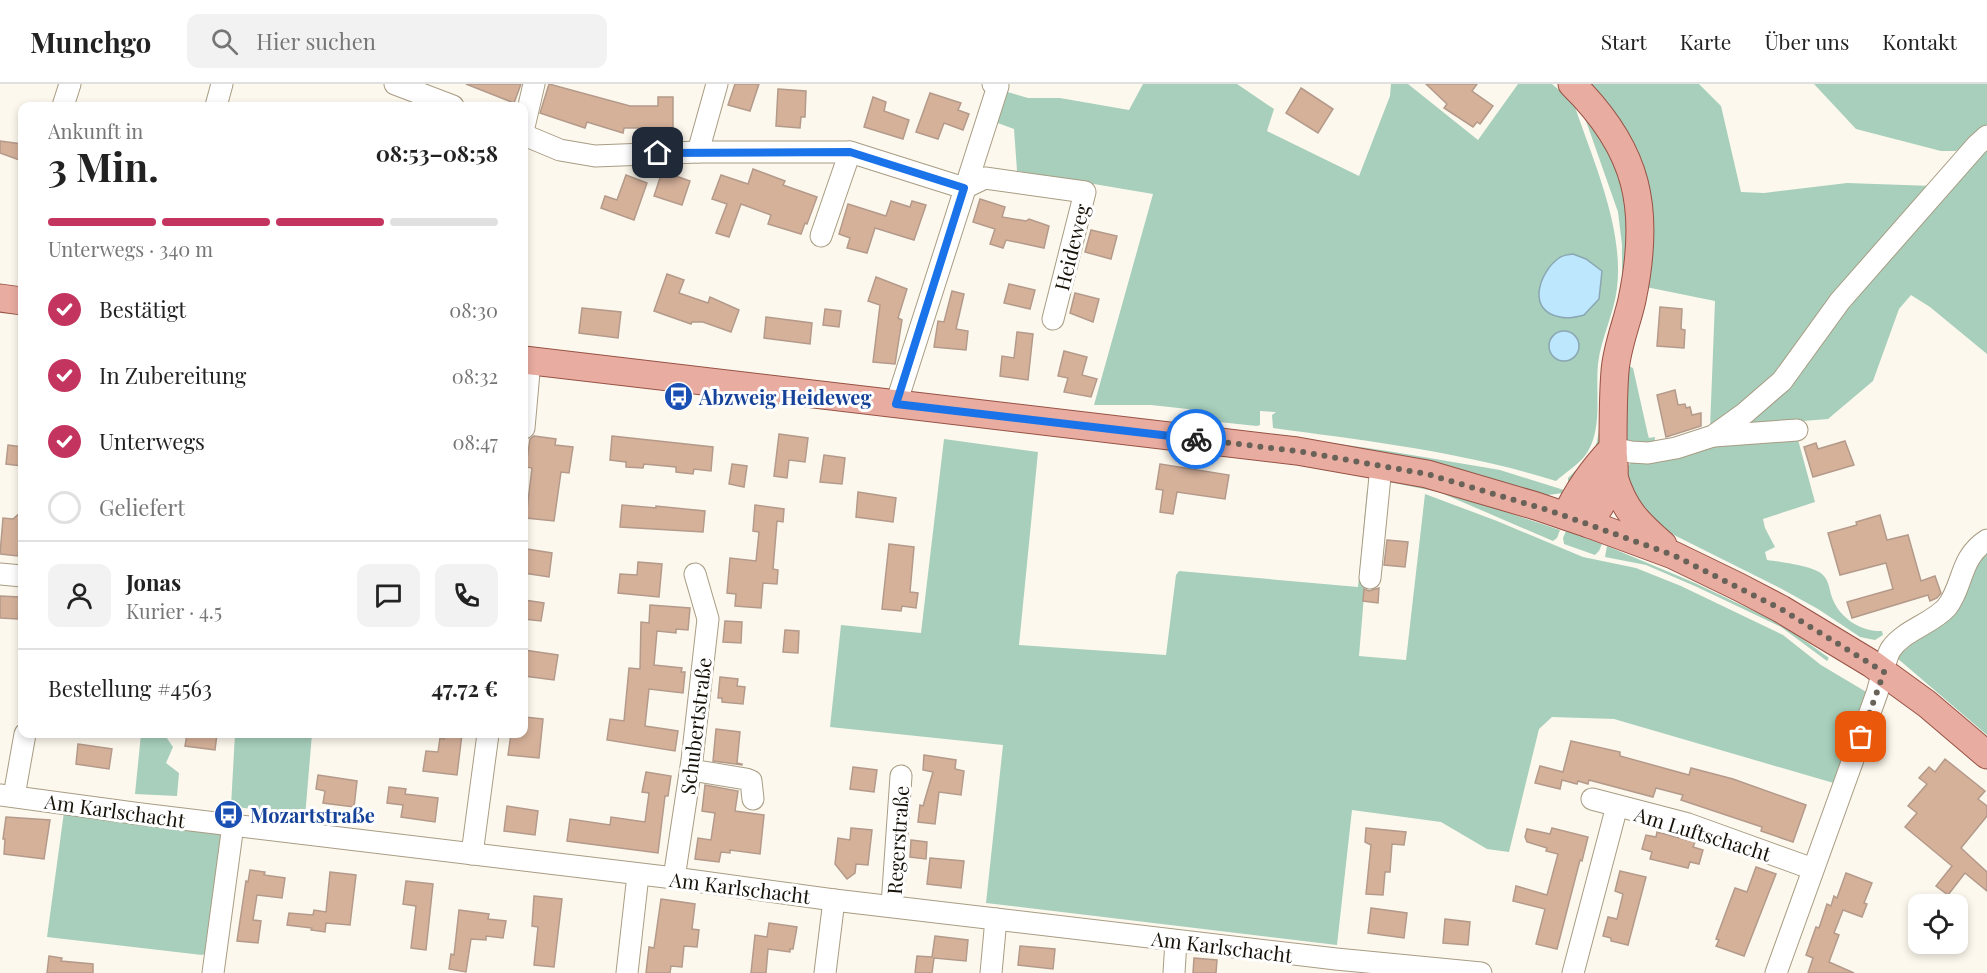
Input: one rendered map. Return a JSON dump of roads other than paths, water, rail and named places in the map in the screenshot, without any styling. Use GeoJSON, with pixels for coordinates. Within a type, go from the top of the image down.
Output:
{"type":"FeatureCollection","features":[{"type":"Feature","properties":{"kind":"main road"},"geometry":{"type":"LineString","coordinates":[[1572,84],[1607,123],[1622,148],[1635,181],[1641,216],[1640,254],[1632,301],[1615,370],[1614,477],[1627,510],[1638,524],[1673,555]]}},
{"type":"Feature","properties":{"kind":"main road"},"geometry":{"type":"LineString","coordinates":[[0,298],[18,300]]}},
{"type":"Feature","properties":{"kind":"main road"},"geometry":{"type":"LineString","coordinates":[[528,360],[1297,451],[1427,474],[1578,520],[1673,555],[1781,609],[1884,672],[1987,754]]}},
{"type":"Feature","properties":{"kind":"main road"},"geometry":{"type":"LineString","coordinates":[[1578,520],[1577,491],[1592,469],[1613,448]]}},
{"type":"Feature","properties":{"kind":"main road"},"geometry":{"type":"LineString","coordinates":[[1578,520],[1614,477]]}},
{"type":"Feature","properties":{"kind":"street"},"geometry":{"type":"LineString","coordinates":[[64,102],[70,84]]}},
{"type":"Feature","properties":{"kind":"street"},"geometry":{"type":"LineString","coordinates":[[217,102],[222,84]]}},
{"type":"Feature","properties":{"kind":"street"},"geometry":{"type":"LineString","coordinates":[[395,84],[442,102]]}},
{"type":"Feature","properties":{"kind":"street"},"geometry":{"type":"LineString","coordinates":[[528,110],[534,84]]}},
{"type":"Feature","properties":{"kind":"street"},"geometry":{"type":"LineString","coordinates":[[698,152],[717,84]]}},
{"type":"Feature","properties":{"kind":"street"},"geometry":{"type":"LineString","coordinates":[[896,404],[998,86],[993,84]]}},
{"type":"Feature","properties":{"kind":"street"},"geometry":{"type":"LineString","coordinates":[[1713,436],[1745,413],[1782,381],[1840,301],[1987,136]]}},
{"type":"Feature","properties":{"kind":"street"},"geometry":{"type":"LineString","coordinates":[[528,137],[560,150],[595,156],[698,152],[850,152],[964,188]]}},
{"type":"Feature","properties":{"kind":"street"},"geometry":{"type":"LineString","coordinates":[[821,236],[850,152]]}},
{"type":"Feature","properties":{"kind":"street","name":"Heideweg"},"geometry":{"type":"LineString","coordinates":[[964,188],[985,178],[1085,192],[1053,319]]}},
{"type":"Feature","properties":{"kind":"street"},"geometry":{"type":"LineString","coordinates":[[1613,448],[1648,453],[1676,448],[1713,436],[1797,430]]}},
{"type":"Feature","properties":{"kind":"street"},"geometry":{"type":"LineString","coordinates":[[1370,578],[1381,466]]}},
{"type":"Feature","properties":{"kind":"street"},"geometry":{"type":"LineString","coordinates":[[1776,973],[1884,672],[1890,649],[1946,608],[1954,595],[1969,558],[1987,540]]}},
{"type":"Feature","properties":{"kind":"street"},"geometry":{"type":"LineString","coordinates":[[0,574],[18,576]]}},
{"type":"Feature","properties":{"kind":"street","name":"Schubertstraße"},"geometry":{"type":"LineString","coordinates":[[674,878],[691,770],[708,619],[695,574]]}},
{"type":"Feature","properties":{"kind":"street"},"geometry":{"type":"LineString","coordinates":[[7,796],[24,738]]}},
{"type":"Feature","properties":{"kind":"street"},"geometry":{"type":"LineString","coordinates":[[472,854],[487,738]]}},
{"type":"Feature","properties":{"kind":"street"},"geometry":{"type":"LineString","coordinates":[[691,770],[751,781],[753,799]]}},
{"type":"Feature","properties":{"kind":"street","name":"Regerstraße"},"geometry":{"type":"LineString","coordinates":[[892,905],[901,776]]}},
{"type":"Feature","properties":{"kind":"street","name":"Am Karlschacht"},"geometry":{"type":"LineString","coordinates":[[7,796],[1176,941],[1336,966],[1481,973]]}},
{"type":"Feature","properties":{"kind":"street","name":"Am Luftschacht"},"geometry":{"type":"LineString","coordinates":[[1592,799],[1688,824],[1814,868]]}},
{"type":"Feature","properties":{"kind":"street"},"geometry":{"type":"LineString","coordinates":[[1573,973],[1617,806]]}},
{"type":"Feature","properties":{"kind":"street"},"geometry":{"type":"LineString","coordinates":[[213,973],[233,825]]}},
{"type":"Feature","properties":{"kind":"street"},"geometry":{"type":"LineString","coordinates":[[627,973],[638,875]]}},
{"type":"Feature","properties":{"kind":"street"},"geometry":{"type":"LineString","coordinates":[[825,973],[834,900]]}},
{"type":"Feature","properties":{"kind":"street"},"geometry":{"type":"LineString","coordinates":[[991,973],[996,919]]}},
{"type":"Feature","properties":{"kind":"street"},"geometry":{"type":"LineString","coordinates":[[1174,973],[1176,941]]}},
{"type":"Feature","properties":{"kind":"water"},"geometry":{"type":"Polygon","coordinates":[[[1573,254],[1586,259],[1602,271],[1599,299],[1584,315],[1563,318],[1549,313],[1543,307],[1539,299],[1539,291],[1546,272],[1552,264],[1561,257],[1573,254]]]}},
{"type":"Feature","properties":{"kind":"water"},"geometry":{"type":"Polygon","coordinates":[[[1564,331],[1575,335],[1579,346],[1575,357],[1564,361],[1553,357],[1549,346],[1553,335],[1564,331]]]}},
{"type":"Feature","properties":{"kind":"place","name":"Abzweig Heideweg"},"geometry":{"type":"Point","coordinates":[678,396]}},
{"type":"Feature","properties":{"kind":"place","name":"Mozartstraße"},"geometry":{"type":"Point","coordinates":[229,814]}}]}
